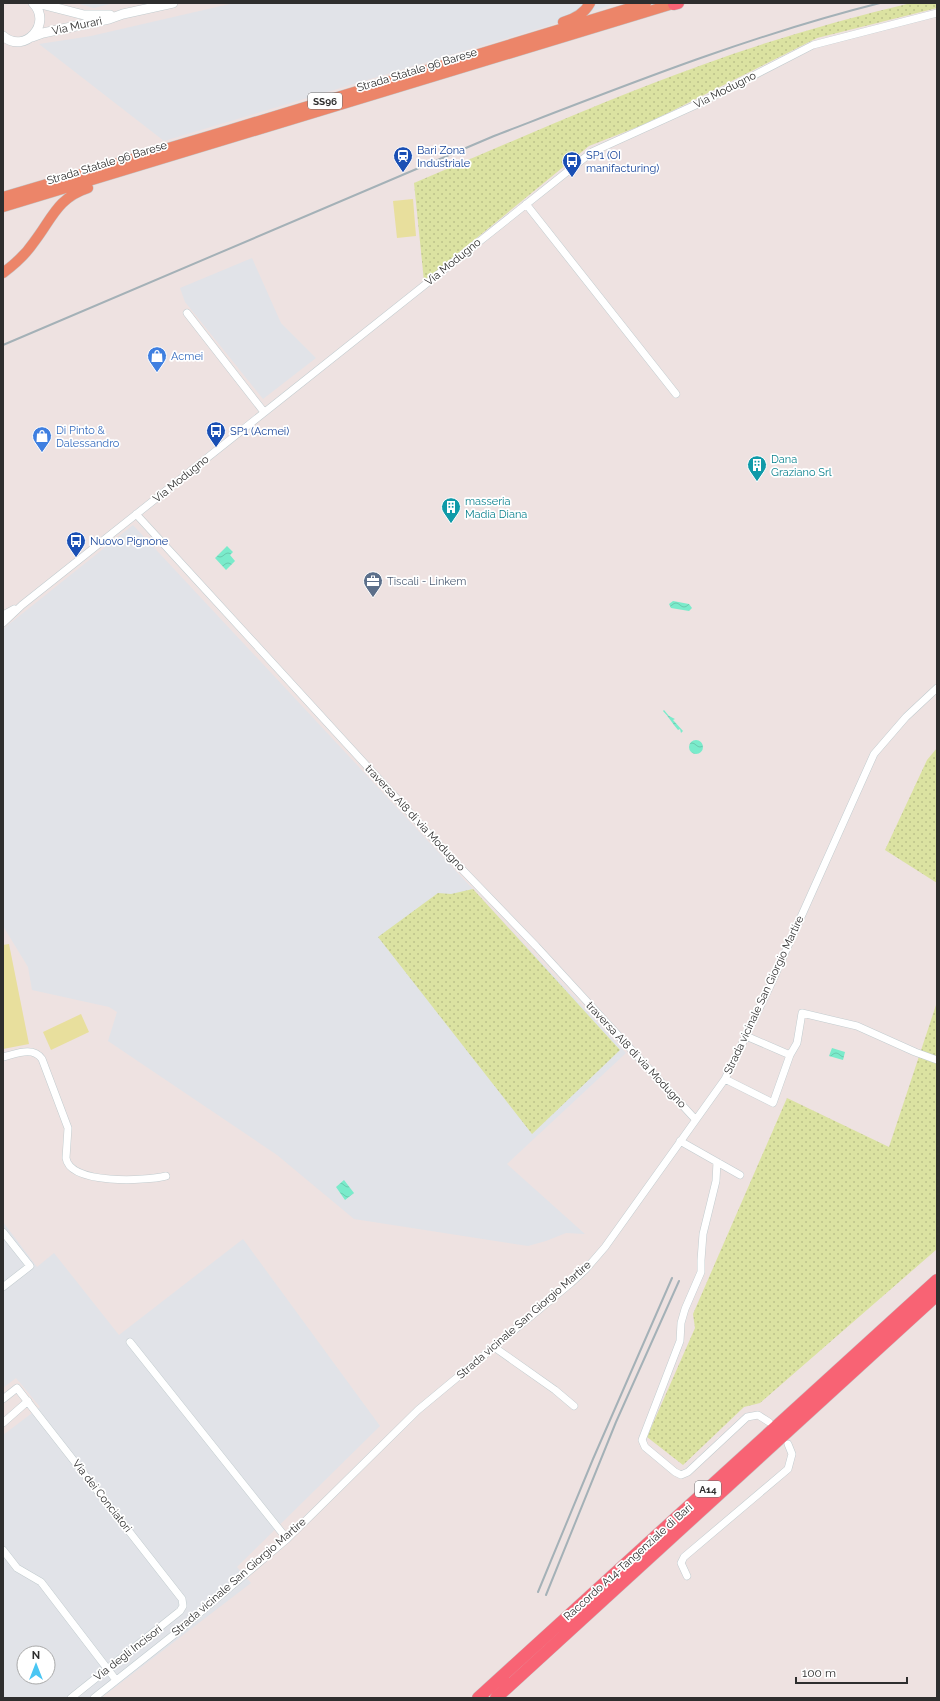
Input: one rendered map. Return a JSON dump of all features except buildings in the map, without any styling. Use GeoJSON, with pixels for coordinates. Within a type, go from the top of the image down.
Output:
{"type":"FeatureCollection","features":[{"type":"Feature","properties":{"kind":"highway","name":"Raccordo A14-Tangenziale di Bari"},"geometry":{"type":"LineString","coordinates":[[478,1698],[937,1280]]}},
{"type":"Feature","properties":{"kind":"highway","name":"Raccordo A14-Tangenziale di Bari"},"geometry":{"type":"LineString","coordinates":[[496,1698],[937,1295]]}},
{"type":"Feature","properties":{"kind":"main road"},"geometry":{"type":"LineString","coordinates":[[476,55],[508,39],[573,19],[583,13],[590,3]]}},
{"type":"Feature","properties":{"kind":"main road","name":"Strada Statale 96 Barese"},"geometry":{"type":"LineString","coordinates":[[3,197],[646,3]]}},
{"type":"Feature","properties":{"kind":"main road","name":"Strada Statale 96 Barese"},"geometry":{"type":"LineString","coordinates":[[3,207],[676,3]]}},
{"type":"Feature","properties":{"kind":"main road"},"geometry":{"type":"LineString","coordinates":[[3,273],[29,249],[56,208],[69,196],[81,190],[132,175],[146,164]]}},
{"type":"Feature","properties":{"kind":"street"},"geometry":{"type":"LineString","coordinates":[[32,37],[40,26],[39,12],[33,3]]}},
{"type":"Feature","properties":{"kind":"street","name":"Via Murari"},"geometry":{"type":"LineString","coordinates":[[38,3],[84,15],[123,14]]}},
{"type":"Feature","properties":{"kind":"street","name":"Via Murari"},"geometry":{"type":"LineString","coordinates":[[3,45],[13,41],[26,40],[43,33],[174,3]]}},
{"type":"Feature","properties":{"kind":"street","name":"Via Modugno"},"geometry":{"type":"LineString","coordinates":[[3,623],[136,514],[592,152],[700,103],[799,51],[820,43],[937,13]]}},
{"type":"Feature","properties":{"kind":"street"},"geometry":{"type":"LineString","coordinates":[[3,36],[13,41]]}},
{"type":"Feature","properties":{"kind":"street"},"geometry":{"type":"LineString","coordinates":[[526,204],[676,394]]}},
{"type":"Feature","properties":{"kind":"street"},"geometry":{"type":"LineString","coordinates":[[187,313],[264,412]]}},
{"type":"Feature","properties":{"kind":"street","name":"traversa AI8 di via Modugno"},"geometry":{"type":"LineString","coordinates":[[136,514],[454,860],[536,946],[695,1119]]}},
{"type":"Feature","properties":{"kind":"street","name":"Via Modugno"},"geometry":{"type":"LineString","coordinates":[[3,615],[22,606]]}},
{"type":"Feature","properties":{"kind":"street","name":"Strada vicinale San Giorgio Martire"},"geometry":{"type":"LineString","coordinates":[[94,1698],[176,1633],[287,1539],[418,1410],[586,1269],[620,1227],[695,1119],[725,1079],[874,754],[906,717],[937,688]]}},
{"type":"Feature","properties":{"kind":"street"},"geometry":{"type":"LineString","coordinates":[[725,1079],[773,1103],[790,1055],[799,1038],[802,1013],[857,1026],[915,1052],[937,1060]]}},
{"type":"Feature","properties":{"kind":"street"},"geometry":{"type":"LineString","coordinates":[[746,1036],[790,1055]]}},
{"type":"Feature","properties":{"kind":"street"},"geometry":{"type":"LineString","coordinates":[[3,1057],[29,1051],[37,1053],[42,1059],[68,1128],[66,1163],[72,1169],[96,1176],[119,1180],[146,1180],[166,1176]]}},
{"type":"Feature","properties":{"kind":"street"},"geometry":{"type":"LineString","coordinates":[[680,1141],[740,1175]]}},
{"type":"Feature","properties":{"kind":"street"},"geometry":{"type":"LineString","coordinates":[[717,1162],[716,1181],[703,1234],[700,1277],[694,1286],[685,1309],[681,1323],[680,1341],[642,1440],[644,1447],[675,1472],[681,1474],[688,1472],[747,1417],[751,1415],[758,1415],[769,1422]]}},
{"type":"Feature","properties":{"kind":"street"},"geometry":{"type":"LineString","coordinates":[[3,1232],[30,1266],[3,1287]]}},
{"type":"Feature","properties":{"kind":"street"},"geometry":{"type":"LineString","coordinates":[[130,1342],[287,1539]]}},
{"type":"Feature","properties":{"kind":"street"},"geometry":{"type":"LineString","coordinates":[[494,1347],[556,1390],[574,1406]]}},
{"type":"Feature","properties":{"kind":"street","name":"Via dei Conciatori"},"geometry":{"type":"LineString","coordinates":[[3,1399],[17,1388],[177,1590],[182,1599],[183,1606]]}},
{"type":"Feature","properties":{"kind":"street"},"geometry":{"type":"LineString","coordinates":[[3,1423],[28,1401]]}},
{"type":"Feature","properties":{"kind":"street"},"geometry":{"type":"LineString","coordinates":[[687,1576],[681,1563],[684,1557],[788,1469],[792,1454],[788,1444]]}},
{"type":"Feature","properties":{"kind":"street"},"geometry":{"type":"LineString","coordinates":[[3,1550],[17,1568],[41,1582],[116,1680]]}},
{"type":"Feature","properties":{"kind":"street","name":"Via degli Incisori"},"geometry":{"type":"LineString","coordinates":[[70,1698],[180,1611],[183,1606]]}},
{"type":"Feature","properties":{"kind":"shaded area"},"geometry":{"type":"Polygon","coordinates":[[[76,3],[114,3],[94,8],[76,3]]]}},
{"type":"Feature","properties":{"kind":"shaded area"},"geometry":{"type":"Polygon","coordinates":[[[234,3],[617,3],[564,21],[164,141],[39,44],[91,36],[234,3]]]}},
{"type":"Feature","properties":{"kind":"shaded area"},"geometry":{"type":"Polygon","coordinates":[[[911,3],[937,3],[937,8],[817,38],[670,112],[640,126],[589,146],[424,281],[414,183],[665,78],[753,47],[805,31],[911,3]]]}},
{"type":"Feature","properties":{"kind":"shaded area"},"geometry":{"type":"Polygon","coordinates":[[[413,199],[416,236],[397,238],[393,201],[413,199]]]}},
{"type":"Feature","properties":{"kind":"shaded area"},"geometry":{"type":"Polygon","coordinates":[[[252,258],[281,323],[316,358],[263,399],[185,302],[180,288],[252,258]]]}},
{"type":"Feature","properties":{"kind":"shaded area","name":"Nuovo Pignone"},"geometry":{"type":"Polygon","coordinates":[[[133,525],[626,1053],[507,1164],[585,1234],[566,1233],[528,1246],[354,1219],[277,1155],[108,1041],[117,1012],[109,1007],[32,990],[28,967],[3,926],[3,629],[133,525]]]}},
{"type":"Feature","properties":{"kind":"shaded area"},"geometry":{"type":"Polygon","coordinates":[[[937,748],[937,883],[885,850],[927,760],[937,748]]]}},
{"type":"Feature","properties":{"kind":"shaded area"},"geometry":{"type":"Polygon","coordinates":[[[473,889],[620,1050],[532,1134],[378,937],[438,893],[451,894],[473,889]]]}},
{"type":"Feature","properties":{"kind":"shaded area"},"geometry":{"type":"Polygon","coordinates":[[[9,944],[29,1044],[3,1049],[3,945],[9,944]]]}},
{"type":"Feature","properties":{"kind":"shaded area"},"geometry":{"type":"Polygon","coordinates":[[[937,1002],[937,1249],[760,1403],[744,1407],[683,1465],[647,1437],[695,1328],[693,1314],[787,1098],[889,1147],[937,1002]]]}},
{"type":"Feature","properties":{"kind":"shaded area"},"geometry":{"type":"Polygon","coordinates":[[[81,1014],[89,1032],[51,1050],[43,1032],[81,1014]]]}},
{"type":"Feature","properties":{"kind":"shaded area"},"geometry":{"type":"Polygon","coordinates":[[[3,1222],[37,1267],[54,1253],[119,1335],[243,1239],[380,1426],[237,1567],[251,1583],[101,1698],[3,1698],[3,1435],[40,1407],[16,1378],[3,1388],[3,1222]]]}},
{"type":"Feature","properties":{"kind":"water"},"geometry":{"type":"Polygon","coordinates":[[[227,546],[233,552],[230,555],[235,561],[226,570],[215,558],[227,546]]]}},
{"type":"Feature","properties":{"kind":"water"},"geometry":{"type":"Polygon","coordinates":[[[673,601],[689,604],[692,608],[689,611],[671,608],[669,604],[673,601]]]}},
{"type":"Feature","properties":{"kind":"water"},"geometry":{"type":"Polygon","coordinates":[[[664,710],[669,716],[675,719],[673,720],[683,731],[681,733],[680,729],[678,730],[663,711],[664,710]]]}},
{"type":"Feature","properties":{"kind":"water"},"geometry":{"type":"Polygon","coordinates":[[[693,740],[699,740],[703,744],[703,750],[699,754],[693,754],[689,750],[689,744],[693,740]]]}},
{"type":"Feature","properties":{"kind":"water"},"geometry":{"type":"Polygon","coordinates":[[[832,1048],[845,1052],[843,1060],[829,1056],[832,1048]]]}},
{"type":"Feature","properties":{"kind":"water"},"geometry":{"type":"Polygon","coordinates":[[[344,1180],[354,1193],[345,1200],[336,1187],[344,1180]]]}},
{"type":"Feature","properties":{"kind":"railway"},"geometry":{"type":"LineString","coordinates":[[3,345],[494,136],[637,81],[733,47],[831,16],[880,3]]}},
{"type":"Feature","properties":{"kind":"railway"},"geometry":{"type":"LineString","coordinates":[[538,1592],[593,1459],[672,1278]]}},
{"type":"Feature","properties":{"kind":"railway"},"geometry":{"type":"LineString","coordinates":[[546,1595],[616,1422],[679,1281]]}},
{"type":"Feature","properties":{"kind":"place","name":"Bari Zona Industriale"},"geometry":{"type":"Point","coordinates":[403,173]}},
{"type":"Feature","properties":{"kind":"place","name":"SP1 (OI manifacturing)"},"geometry":{"type":"Point","coordinates":[572,178]}},
{"type":"Feature","properties":{"kind":"place","name":"Acmei"},"geometry":{"type":"Point","coordinates":[157,373]}},
{"type":"Feature","properties":{"kind":"place","name":"SP1 (Acmei)"},"geometry":{"type":"Point","coordinates":[216,448]}},
{"type":"Feature","properties":{"kind":"place","name":"Di Pinto & Dalessandro"},"geometry":{"type":"Point","coordinates":[42,453]}},
{"type":"Feature","properties":{"kind":"place","name":"Dana Graziano Srl"},"geometry":{"type":"Point","coordinates":[757,482]}},
{"type":"Feature","properties":{"kind":"place","name":"masseria Madia Diana"},"geometry":{"type":"Point","coordinates":[451,524]}},
{"type":"Feature","properties":{"kind":"place","name":"Nuovo Pignone"},"geometry":{"type":"Point","coordinates":[76,558]}},
{"type":"Feature","properties":{"kind":"place","name":"Tiscali - Linkem"},"geometry":{"type":"Point","coordinates":[373,598]}}]}
